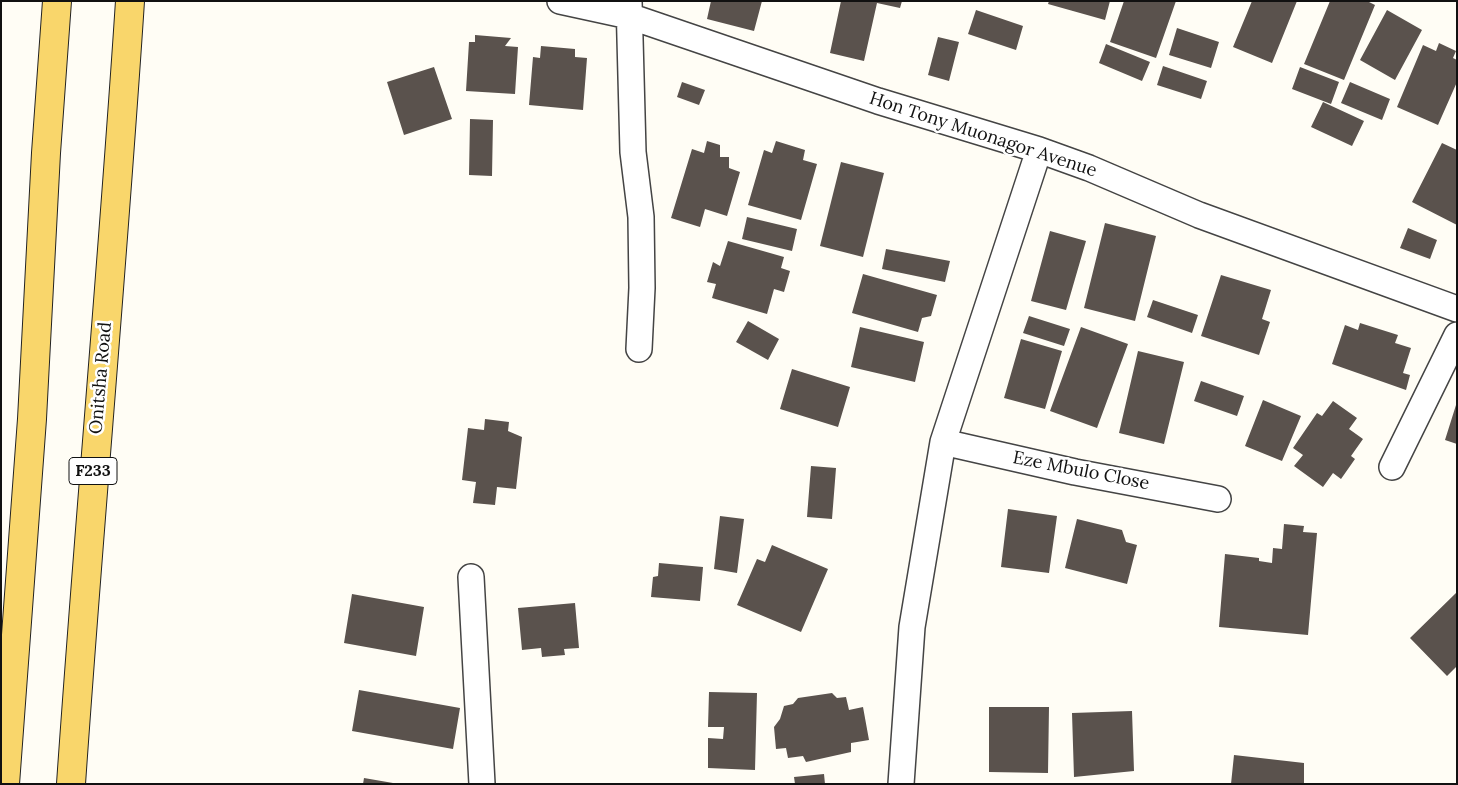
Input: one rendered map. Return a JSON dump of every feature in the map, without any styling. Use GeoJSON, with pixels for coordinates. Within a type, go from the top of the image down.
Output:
{"type":"FeatureCollection","features":[{"type":"Feature","properties":{"kind":"main road"},"geometry":{"type":"LineString","coordinates":[[5,784],[32,419],[46,153],[57,1]]}},
{"type":"Feature","properties":{"kind":"main road","name":"Onitsha Road"},"geometry":{"type":"LineString","coordinates":[[71,784],[92,480],[120,158],[130,1]]}},
{"type":"Feature","properties":{"kind":"street","name":"Hon Tony Muonagor Avenue"},"geometry":{"type":"LineString","coordinates":[[560,1],[629,8],[878,101],[1039,150],[1089,168],[1199,215],[1457,309]]}},
{"type":"Feature","properties":{"kind":"street"},"geometry":{"type":"LineString","coordinates":[[629,8],[633,152],[642,217],[642,288],[639,349]]}},
{"type":"Feature","properties":{"kind":"street"},"geometry":{"type":"LineString","coordinates":[[901,784],[912,627],[943,442],[1039,150]]}},
{"type":"Feature","properties":{"kind":"street"},"geometry":{"type":"LineString","coordinates":[[1392,467],[1457,335]]}},
{"type":"Feature","properties":{"kind":"street","name":"Eze Mbulo Close"},"geometry":{"type":"LineString","coordinates":[[943,442],[1075,472],[1218,499]]}},
{"type":"Feature","properties":{"kind":"street"},"geometry":{"type":"LineString","coordinates":[[471,577],[482,784]]}},
{"type":"Feature","properties":{"kind":"building"},"geometry":{"type":"Polygon","coordinates":[[[711,1],[762,1],[754,31],[707,19],[711,1]]]}},
{"type":"Feature","properties":{"kind":"building"},"geometry":{"type":"Polygon","coordinates":[[[841,1],[902,1],[900,8],[877,3],[864,61],[830,53],[841,1]]]}},
{"type":"Feature","properties":{"kind":"building"},"geometry":{"type":"Polygon","coordinates":[[[1049,1],[1110,1],[1105,20],[1048,4],[1049,1]]]}},
{"type":"Feature","properties":{"kind":"building"},"geometry":{"type":"Polygon","coordinates":[[[1124,1],[1176,1],[1156,58],[1110,42],[1124,1]]]}},
{"type":"Feature","properties":{"kind":"building"},"geometry":{"type":"Polygon","coordinates":[[[1252,1],[1297,1],[1272,63],[1233,47],[1252,1]]]}},
{"type":"Feature","properties":{"kind":"building"},"geometry":{"type":"Polygon","coordinates":[[[1330,1],[1367,1],[1375,5],[1344,80],[1304,64],[1330,1]]]}},
{"type":"Feature","properties":{"kind":"building"},"geometry":{"type":"Polygon","coordinates":[[[976,10],[1023,26],[1016,50],[968,34],[976,10]]]}},
{"type":"Feature","properties":{"kind":"building"},"geometry":{"type":"Polygon","coordinates":[[[1387,10],[1422,30],[1395,80],[1360,60],[1387,10]]]}},
{"type":"Feature","properties":{"kind":"building"},"geometry":{"type":"Polygon","coordinates":[[[1177,28],[1219,42],[1211,68],[1169,55],[1177,28]]]}},
{"type":"Feature","properties":{"kind":"building"},"geometry":{"type":"Polygon","coordinates":[[[475,35],[511,38],[505,46],[518,47],[515,94],[466,91],[469,42],[475,42],[475,35]]]}},
{"type":"Feature","properties":{"kind":"building"},"geometry":{"type":"Polygon","coordinates":[[[938,37],[959,42],[949,81],[928,75],[938,37]]]}},
{"type":"Feature","properties":{"kind":"building"},"geometry":{"type":"Polygon","coordinates":[[[1439,43],[1456,51],[1453,58],[1457,60],[1457,82],[1438,125],[1397,107],[1423,45],[1436,51],[1439,43]]]}},
{"type":"Feature","properties":{"kind":"building"},"geometry":{"type":"Polygon","coordinates":[[[1106,44],[1150,62],[1142,81],[1099,63],[1106,44]]]}},
{"type":"Feature","properties":{"kind":"building"},"geometry":{"type":"Polygon","coordinates":[[[541,46],[575,49],[575,57],[587,58],[583,110],[529,105],[533,57],[540,58],[541,46]]]}},
{"type":"Feature","properties":{"kind":"building"},"geometry":{"type":"Polygon","coordinates":[[[1163,66],[1207,81],[1201,99],[1157,85],[1163,66]]]}},
{"type":"Feature","properties":{"kind":"building"},"geometry":{"type":"Polygon","coordinates":[[[434,67],[452,119],[404,135],[387,82],[434,67]]]}},
{"type":"Feature","properties":{"kind":"building"},"geometry":{"type":"Polygon","coordinates":[[[1300,67],[1339,82],[1331,104],[1292,89],[1300,67]]]}},
{"type":"Feature","properties":{"kind":"building"},"geometry":{"type":"Polygon","coordinates":[[[682,82],[705,90],[699,105],[677,97],[682,82]]]}},
{"type":"Feature","properties":{"kind":"building"},"geometry":{"type":"Polygon","coordinates":[[[1350,82],[1390,99],[1382,120],[1341,103],[1350,82]]]}},
{"type":"Feature","properties":{"kind":"building"},"geometry":{"type":"Polygon","coordinates":[[[1323,102],[1364,121],[1352,146],[1311,127],[1323,102]]]}},
{"type":"Feature","properties":{"kind":"building"},"geometry":{"type":"Polygon","coordinates":[[[470,119],[493,120],[492,176],[469,175],[470,119]]]}},
{"type":"Feature","properties":{"kind":"building"},"geometry":{"type":"Polygon","coordinates":[[[707,141],[720,145],[720,157],[729,157],[729,168],[740,172],[727,216],[705,209],[700,227],[671,218],[692,149],[704,153],[707,141]]]}},
{"type":"Feature","properties":{"kind":"building"},"geometry":{"type":"Polygon","coordinates":[[[776,141],[805,150],[803,160],[817,164],[801,220],[748,205],[764,150],[772,153],[776,141]]]}},
{"type":"Feature","properties":{"kind":"building"},"geometry":{"type":"Polygon","coordinates":[[[1442,143],[1457,150],[1457,225],[1412,202],[1442,143]]]}},
{"type":"Feature","properties":{"kind":"building"},"geometry":{"type":"Polygon","coordinates":[[[841,162],[884,173],[863,257],[820,246],[841,162]]]}},
{"type":"Feature","properties":{"kind":"building"},"geometry":{"type":"Polygon","coordinates":[[[747,217],[797,229],[792,251],[742,239],[747,217]]]}},
{"type":"Feature","properties":{"kind":"building"},"geometry":{"type":"Polygon","coordinates":[[[1105,223],[1156,236],[1135,321],[1084,308],[1105,223]]]}},
{"type":"Feature","properties":{"kind":"building"},"geometry":{"type":"Polygon","coordinates":[[[1408,228],[1437,240],[1430,259],[1400,248],[1408,228]]]}},
{"type":"Feature","properties":{"kind":"building"},"geometry":{"type":"Polygon","coordinates":[[[1050,231],[1086,241],[1066,310],[1031,301],[1050,231]]]}},
{"type":"Feature","properties":{"kind":"building"},"geometry":{"type":"Polygon","coordinates":[[[728,241],[784,257],[781,268],[790,271],[784,292],[774,289],[767,314],[712,298],[716,284],[707,282],[713,262],[720,266],[728,241]]]}},
{"type":"Feature","properties":{"kind":"building"},"geometry":{"type":"Polygon","coordinates":[[[886,249],[950,261],[945,282],[882,269],[886,249]]]}},
{"type":"Feature","properties":{"kind":"building"},"geometry":{"type":"Polygon","coordinates":[[[863,274],[937,295],[931,316],[922,318],[918,332],[852,313],[863,274]]]}},
{"type":"Feature","properties":{"kind":"building"},"geometry":{"type":"Polygon","coordinates":[[[1221,275],[1271,290],[1262,319],[1270,322],[1259,355],[1201,336],[1221,275]]]}},
{"type":"Feature","properties":{"kind":"building"},"geometry":{"type":"Polygon","coordinates":[[[1153,300],[1198,315],[1192,333],[1147,317],[1153,300]]]}},
{"type":"Feature","properties":{"kind":"building"},"geometry":{"type":"Polygon","coordinates":[[[1029,316],[1070,329],[1064,346],[1023,333],[1029,316]]]}},
{"type":"Feature","properties":{"kind":"building"},"geometry":{"type":"Polygon","coordinates":[[[748,321],[779,339],[768,360],[736,342],[748,321]]]}},
{"type":"Feature","properties":{"kind":"building"},"geometry":{"type":"Polygon","coordinates":[[[1360,323],[1398,335],[1395,343],[1411,348],[1403,373],[1410,375],[1406,390],[1332,364],[1345,325],[1358,330],[1360,323]]]}},
{"type":"Feature","properties":{"kind":"building"},"geometry":{"type":"Polygon","coordinates":[[[860,327],[924,342],[915,382],[851,367],[860,327]]]}},
{"type":"Feature","properties":{"kind":"building"},"geometry":{"type":"Polygon","coordinates":[[[1081,327],[1128,344],[1097,428],[1050,411],[1081,327]]]}},
{"type":"Feature","properties":{"kind":"building"},"geometry":{"type":"Polygon","coordinates":[[[1021,339],[1062,351],[1045,409],[1004,398],[1021,339]]]}},
{"type":"Feature","properties":{"kind":"building"},"geometry":{"type":"Polygon","coordinates":[[[1138,351],[1184,362],[1164,444],[1119,433],[1138,351]]]}},
{"type":"Feature","properties":{"kind":"building"},"geometry":{"type":"Polygon","coordinates":[[[792,369],[850,387],[838,427],[780,409],[792,369]]]}},
{"type":"Feature","properties":{"kind":"building"},"geometry":{"type":"Polygon","coordinates":[[[1201,381],[1244,396],[1237,416],[1194,401],[1201,381]]]}},
{"type":"Feature","properties":{"kind":"building"},"geometry":{"type":"Polygon","coordinates":[[[1263,400],[1301,416],[1282,461],[1245,446],[1263,400]]]}},
{"type":"Feature","properties":{"kind":"building"},"geometry":{"type":"Polygon","coordinates":[[[1333,401],[1357,418],[1349,429],[1363,439],[1351,456],[1355,459],[1341,479],[1333,473],[1323,487],[1294,466],[1303,455],[1293,448],[1317,413],[1322,416],[1333,401]]]}},
{"type":"Feature","properties":{"kind":"building"},"geometry":{"type":"Polygon","coordinates":[[[1457,406],[1457,444],[1445,440],[1457,406]]]}},
{"type":"Feature","properties":{"kind":"building"},"geometry":{"type":"Polygon","coordinates":[[[485,419],[509,422],[508,431],[522,437],[516,489],[497,487],[495,505],[473,503],[476,482],[462,480],[468,428],[484,430],[485,419]]]}},
{"type":"Feature","properties":{"kind":"building"},"geometry":{"type":"Polygon","coordinates":[[[811,466],[836,468],[832,519],[807,517],[811,466]]]}},
{"type":"Feature","properties":{"kind":"building"},"geometry":{"type":"Polygon","coordinates":[[[1008,509],[1057,516],[1049,573],[1001,567],[1008,509]]]}},
{"type":"Feature","properties":{"kind":"building"},"geometry":{"type":"Polygon","coordinates":[[[720,516],[744,519],[737,573],[714,569],[720,516]]]}},
{"type":"Feature","properties":{"kind":"building"},"geometry":{"type":"Polygon","coordinates":[[[1077,519],[1122,530],[1126,542],[1137,545],[1127,584],[1065,568],[1077,519]]]}},
{"type":"Feature","properties":{"kind":"building"},"geometry":{"type":"Polygon","coordinates":[[[1284,524],[1304,526],[1303,532],[1317,533],[1308,635],[1219,627],[1225,554],[1259,558],[1259,561],[1272,563],[1273,548],[1282,549],[1284,524]]]}},
{"type":"Feature","properties":{"kind":"building"},"geometry":{"type":"Polygon","coordinates":[[[772,545],[828,569],[801,632],[737,605],[757,559],[765,562],[772,545]]]}},
{"type":"Feature","properties":{"kind":"building"},"geometry":{"type":"Polygon","coordinates":[[[659,563],[703,567],[700,601],[651,597],[653,577],[658,576],[659,563]]]}},
{"type":"Feature","properties":{"kind":"building"},"geometry":{"type":"Polygon","coordinates":[[[1456,593],[1457,666],[1447,676],[1410,638],[1456,593]]]}},
{"type":"Feature","properties":{"kind":"building"},"geometry":{"type":"Polygon","coordinates":[[[352,594],[424,607],[416,656],[344,643],[352,594]]]}},
{"type":"Feature","properties":{"kind":"building"},"geometry":{"type":"Polygon","coordinates":[[[575,603],[579,648],[564,649],[565,655],[542,657],[541,648],[522,650],[518,608],[575,603]]]}},
{"type":"Feature","properties":{"kind":"building"},"geometry":{"type":"Polygon","coordinates":[[[359,690],[460,708],[453,749],[352,731],[359,690]]]}},
{"type":"Feature","properties":{"kind":"building"},"geometry":{"type":"Polygon","coordinates":[[[709,692],[757,693],[755,770],[708,768],[708,738],[723,739],[724,727],[708,727],[709,692]]]}},
{"type":"Feature","properties":{"kind":"building"},"geometry":{"type":"Polygon","coordinates":[[[832,693],[837,698],[846,697],[849,710],[863,707],[869,740],[851,743],[851,752],[806,762],[803,756],[788,758],[786,748],[776,749],[774,727],[780,719],[784,706],[793,704],[798,698],[832,693]]]}},
{"type":"Feature","properties":{"kind":"building"},"geometry":{"type":"Polygon","coordinates":[[[989,707],[1049,707],[1048,773],[989,772],[989,707]]]}},
{"type":"Feature","properties":{"kind":"building"},"geometry":{"type":"Polygon","coordinates":[[[1132,711],[1134,771],[1074,777],[1072,713],[1132,711]]]}},
{"type":"Feature","properties":{"kind":"building"},"geometry":{"type":"Polygon","coordinates":[[[1234,755],[1304,763],[1304,784],[1231,784],[1234,755]]]}},
{"type":"Feature","properties":{"kind":"building"},"geometry":{"type":"Polygon","coordinates":[[[824,774],[825,784],[795,784],[794,777],[824,774]]]}},
{"type":"Feature","properties":{"kind":"building"},"geometry":{"type":"Polygon","coordinates":[[[364,778],[393,783],[363,784],[364,778]]]}}]}
